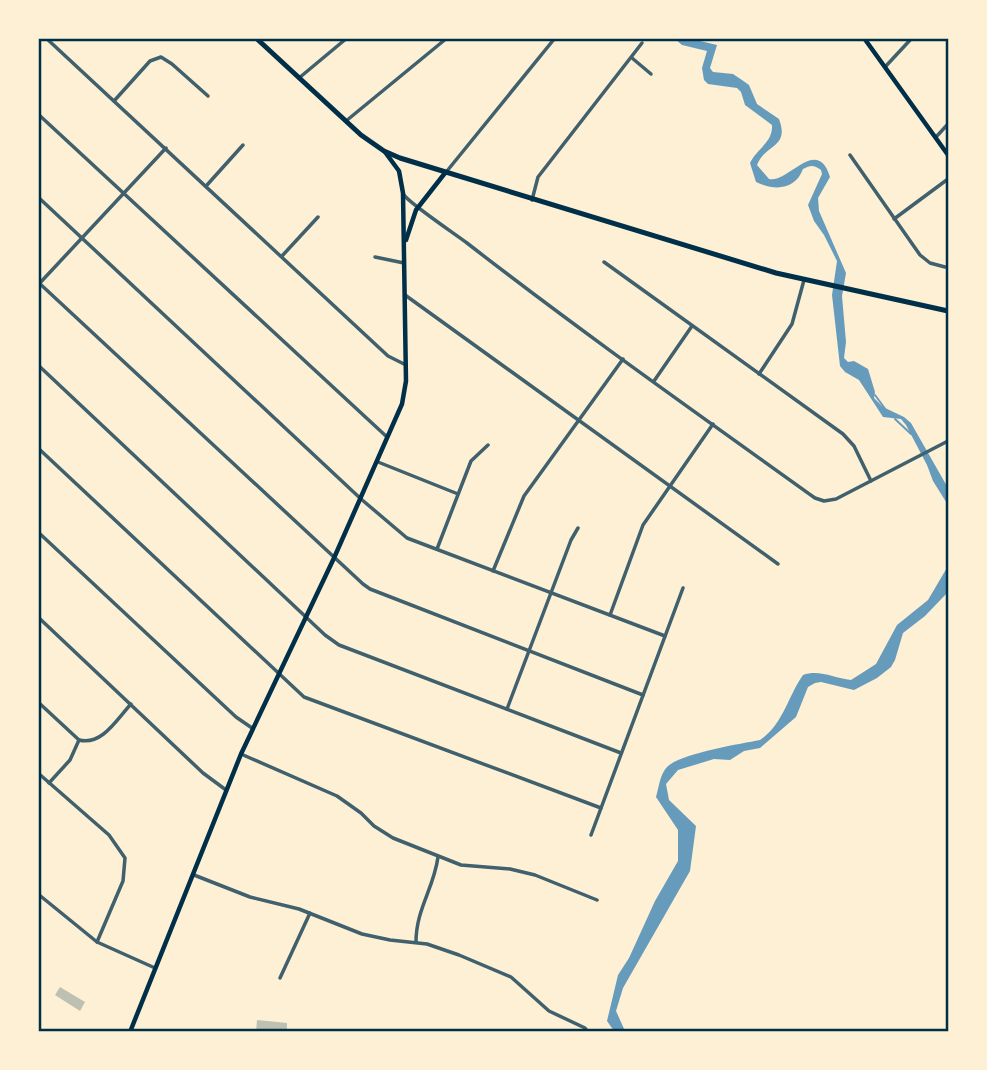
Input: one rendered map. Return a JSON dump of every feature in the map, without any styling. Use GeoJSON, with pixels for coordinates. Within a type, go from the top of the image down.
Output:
{"type":"FeatureCollection","features":[{"type":"Feature","properties":{"kind":"main road"},"geometry":{"type":"LineString","coordinates":[[256,38],[361,135],[387,152],[532,200],[804,280],[948,311]]}},
{"type":"Feature","properties":{"kind":"main road"},"geometry":{"type":"LineString","coordinates":[[864,38],[948,155]]}},
{"type":"Feature","properties":{"kind":"main road"},"geometry":{"type":"LineString","coordinates":[[130,1031],[252,728],[334,558],[402,404],[406,365],[403,193],[399,171],[387,152]]}},
{"type":"Feature","properties":{"kind":"main road"},"geometry":{"type":"LineString","coordinates":[[404,247],[418,207],[445,173]]}},
{"type":"Feature","properties":{"kind":"street"},"geometry":{"type":"LineString","coordinates":[[46,38],[388,356],[406,365]]}},
{"type":"Feature","properties":{"kind":"street"},"geometry":{"type":"LineString","coordinates":[[299,78],[347,38]]}},
{"type":"Feature","properties":{"kind":"street"},"geometry":{"type":"LineString","coordinates":[[346,121],[447,38]]}},
{"type":"Feature","properties":{"kind":"street"},"geometry":{"type":"LineString","coordinates":[[445,173],[555,38]]}},
{"type":"Feature","properties":{"kind":"street"},"geometry":{"type":"LineString","coordinates":[[885,67],[912,38]]}},
{"type":"Feature","properties":{"kind":"street"},"geometry":{"type":"LineString","coordinates":[[532,200],[538,177],[642,43]]}},
{"type":"Feature","properties":{"kind":"street"},"geometry":{"type":"LineString","coordinates":[[114,101],[150,61],[161,57],[208,96]]}},
{"type":"Feature","properties":{"kind":"street"},"geometry":{"type":"LineString","coordinates":[[632,58],[652,74]]}},
{"type":"Feature","properties":{"kind":"street"},"geometry":{"type":"LineString","coordinates":[[38,114],[388,438]]}},
{"type":"Feature","properties":{"kind":"street"},"geometry":{"type":"LineString","coordinates":[[936,137],[948,124]]}},
{"type":"Feature","properties":{"kind":"street"},"geometry":{"type":"LineString","coordinates":[[206,186],[243,145]]}},
{"type":"Feature","properties":{"kind":"street"},"geometry":{"type":"LineString","coordinates":[[166,148],[39,283],[370,589],[643,695]]}},
{"type":"Feature","properties":{"kind":"street"},"geometry":{"type":"LineString","coordinates":[[850,155],[925,260],[945,267]]}},
{"type":"Feature","properties":{"kind":"street"},"geometry":{"type":"LineString","coordinates":[[894,219],[948,178]]}},
{"type":"Feature","properties":{"kind":"street"},"geometry":{"type":"LineString","coordinates":[[403,193],[408,201],[821,500],[836,499],[948,441]]}},
{"type":"Feature","properties":{"kind":"street"},"geometry":{"type":"LineString","coordinates":[[38,197],[361,499],[407,538],[665,636]]}},
{"type":"Feature","properties":{"kind":"street"},"geometry":{"type":"LineString","coordinates":[[282,256],[318,217]]}},
{"type":"Feature","properties":{"kind":"street"},"geometry":{"type":"LineString","coordinates":[[375,257],[404,263]]}},
{"type":"Feature","properties":{"kind":"street"},"geometry":{"type":"LineString","coordinates":[[604,262],[843,433],[854,446],[871,481]]}},
{"type":"Feature","properties":{"kind":"street"},"geometry":{"type":"LineString","coordinates":[[759,374],[792,324],[804,280]]}},
{"type":"Feature","properties":{"kind":"street"},"geometry":{"type":"LineString","coordinates":[[404,295],[778,564]]}},
{"type":"Feature","properties":{"kind":"street"},"geometry":{"type":"LineString","coordinates":[[654,381],[692,326]]}},
{"type":"Feature","properties":{"kind":"street"},"geometry":{"type":"LineString","coordinates":[[493,571],[524,496],[624,359]]}},
{"type":"Feature","properties":{"kind":"street"},"geometry":{"type":"LineString","coordinates":[[38,365],[339,645],[621,753]]}},
{"type":"Feature","properties":{"kind":"street"},"geometry":{"type":"LineString","coordinates":[[610,615],[635,540],[651,510],[713,424]]}},
{"type":"Feature","properties":{"kind":"street"},"geometry":{"type":"LineString","coordinates":[[437,550],[471,461],[488,445]]}},
{"type":"Feature","properties":{"kind":"street"},"geometry":{"type":"LineString","coordinates":[[38,448],[304,697],[601,808]]}},
{"type":"Feature","properties":{"kind":"street"},"geometry":{"type":"LineString","coordinates":[[378,462],[458,494]]}},
{"type":"Feature","properties":{"kind":"street"},"geometry":{"type":"LineString","coordinates":[[507,709],[571,540],[578,528]]}},
{"type":"Feature","properties":{"kind":"street"},"geometry":{"type":"LineString","coordinates":[[38,532],[236,717],[252,728]]}},
{"type":"Feature","properties":{"kind":"street"},"geometry":{"type":"LineString","coordinates":[[591,835],[682,588]]}},
{"type":"Feature","properties":{"kind":"street"},"geometry":{"type":"LineString","coordinates":[[38,617],[203,773],[226,790]]}},
{"type":"Feature","properties":{"kind":"street"},"geometry":{"type":"LineString","coordinates":[[38,702],[79,740],[90,742],[100,738],[132,703]]}},
{"type":"Feature","properties":{"kind":"street"},"geometry":{"type":"LineString","coordinates":[[49,783],[70,760],[79,740]]}},
{"type":"Feature","properties":{"kind":"street"},"geometry":{"type":"LineString","coordinates":[[241,754],[337,796],[383,833],[438,856],[473,867],[521,871],[597,900]]}},
{"type":"Feature","properties":{"kind":"street"},"geometry":{"type":"LineString","coordinates":[[38,773],[109,835],[125,858],[123,881],[97,942]]}},
{"type":"Feature","properties":{"kind":"street"},"geometry":{"type":"LineString","coordinates":[[416,942],[418,918],[435,873],[438,856]]}},
{"type":"Feature","properties":{"kind":"street"},"geometry":{"type":"LineString","coordinates":[[194,875],[250,897],[310,913],[376,938],[416,942],[446,950],[501,972],[523,986],[549,1011],[588,1031]]}},
{"type":"Feature","properties":{"kind":"street"},"geometry":{"type":"LineString","coordinates":[[38,894],[97,942],[156,969]]}},
{"type":"Feature","properties":{"kind":"street"},"geometry":{"type":"LineString","coordinates":[[280,978],[310,913]]}},
{"type":"Feature","properties":{"kind":"water"},"geometry":{"type":"Polygon","coordinates":[[[675,39],[692,39],[717,45],[710,68],[713,72],[733,74],[742,80],[749,85],[757,104],[779,119],[782,128],[779,141],[765,153],[757,165],[769,179],[777,179],[810,160],[818,160],[824,165],[830,177],[818,198],[819,211],[846,273],[842,296],[846,342],[844,358],[868,369],[875,392],[874,398],[883,407],[911,423],[948,488],[948,505],[933,481],[906,425],[901,419],[883,417],[859,380],[840,366],[832,295],[837,261],[808,205],[822,174],[821,170],[812,166],[803,169],[795,181],[784,187],[770,187],[756,182],[750,163],[770,136],[772,125],[745,105],[737,88],[708,84],[704,80],[702,68],[707,51],[682,45],[675,39]]]}},
{"type":"Feature","properties":{"kind":"water"},"geometry":{"type":"Polygon","coordinates":[[[948,566],[948,592],[925,616],[903,633],[891,667],[877,678],[854,690],[815,683],[808,687],[796,717],[760,748],[744,751],[730,760],[714,759],[678,770],[666,784],[669,800],[696,826],[690,871],[623,988],[616,1011],[625,1031],[614,1031],[607,1021],[618,975],[678,861],[678,830],[656,797],[665,769],[675,761],[698,753],[760,740],[780,718],[803,675],[821,673],[851,680],[876,664],[897,625],[928,600],[948,566]]]}},
{"type":"Feature","properties":{"kind":"building"},"geometry":{"type":"Polygon","coordinates":[[[60,987],[85,1002],[80,1011],[55,995],[60,987]]]}},
{"type":"Feature","properties":{"kind":"building"},"geometry":{"type":"Polygon","coordinates":[[[257,1020],[287,1023],[287,1032],[256,1032],[257,1020]]]}},
{"type":"Feature","properties":{"kind":"waterway"},"geometry":{"type":"LineString","coordinates":[[875,395],[886,410]]}},
{"type":"Feature","properties":{"kind":"waterway"},"geometry":{"type":"LineString","coordinates":[[895,419],[911,434]]}}]}
